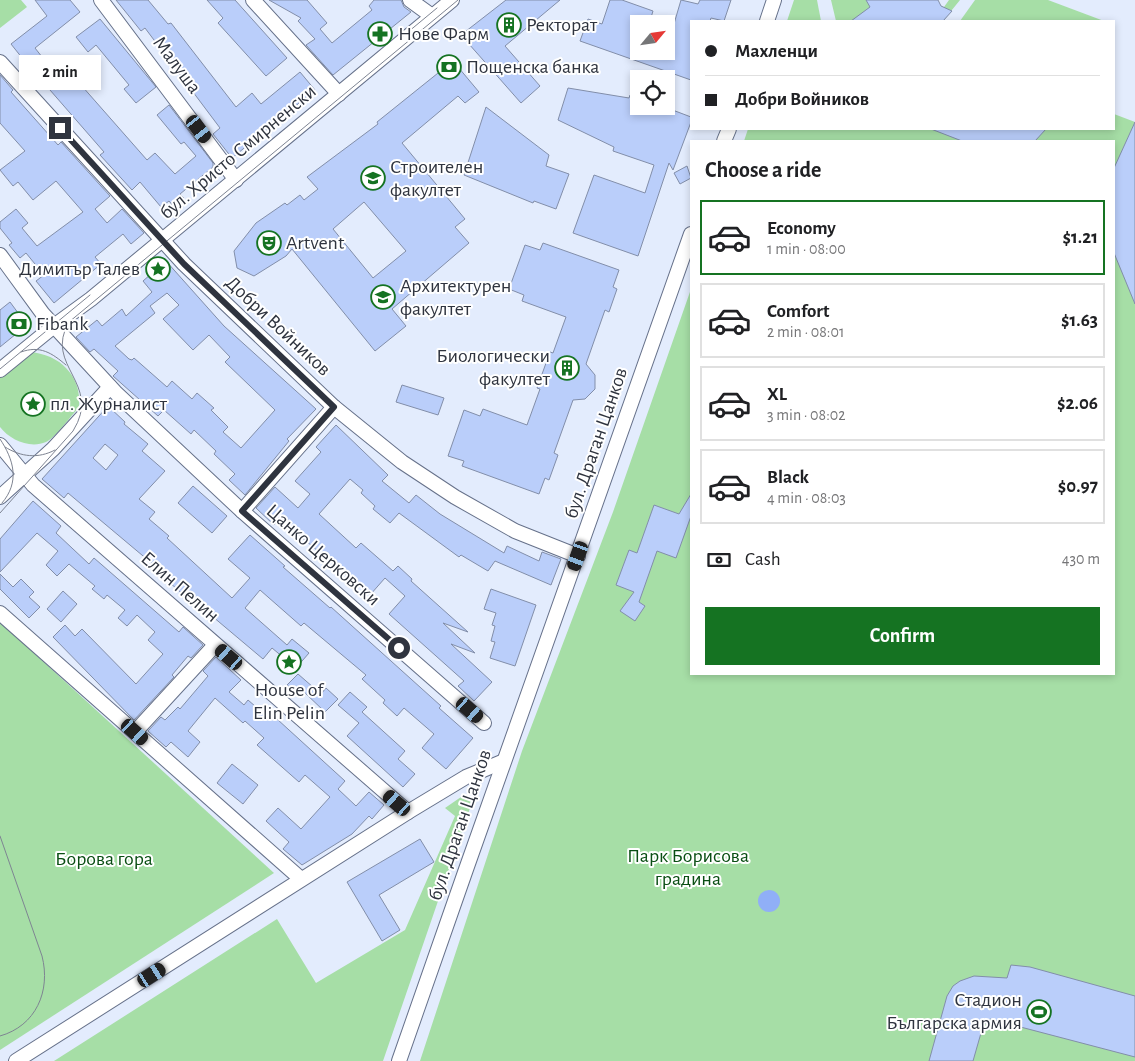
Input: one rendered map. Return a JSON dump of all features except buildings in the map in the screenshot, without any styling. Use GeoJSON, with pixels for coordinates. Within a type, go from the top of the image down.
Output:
{"type":"FeatureCollection","features":[{"type":"Feature","properties":{"kind":"street","name":"Малуша"},"geometry":{"type":"LineString","coordinates":[[101,0],[236,180]]}},
{"type":"Feature","properties":{"kind":"street"},"geometry":{"type":"LineString","coordinates":[[410,0],[432,16]]}},
{"type":"Feature","properties":{"kind":"street","name":"бул. Христо Смирненски"},"geometry":{"type":"LineString","coordinates":[[0,370],[163,241],[452,0]]}},
{"type":"Feature","properties":{"kind":"street"},"geometry":{"type":"LineString","coordinates":[[767,20],[774,0]]}},
{"type":"Feature","properties":{"kind":"street"},"geometry":{"type":"LineString","coordinates":[[259,2],[339,94]]}},
{"type":"Feature","properties":{"kind":"street","name":"Добри Войников"},"geometry":{"type":"LineString","coordinates":[[0,62],[184,264],[334,407],[402,462],[455,497],[515,531],[578,556]]}},
{"type":"Feature","properties":{"kind":"street","name":"бул. Драган Цанков"},"geometry":{"type":"LineString","coordinates":[[399,1061],[502,762],[578,556],[690,237]]}},
{"type":"Feature","properties":{"kind":"street","name":"Цанко Церковски"},"geometry":{"type":"LineString","coordinates":[[0,255],[54,326],[110,387],[242,511],[484,723]]}},
{"type":"Feature","properties":{"kind":"street"},"geometry":{"type":"LineString","coordinates":[[0,497],[25,475],[110,387]]}},
{"type":"Feature","properties":{"kind":"street"},"geometry":{"type":"LineString","coordinates":[[242,511],[334,407]]}},
{"type":"Feature","properties":{"kind":"street","name":"Елин Пелин"},"geometry":{"type":"LineString","coordinates":[[0,445],[33,485],[408,812]]}},
{"type":"Feature","properties":{"kind":"street"},"geometry":{"type":"LineString","coordinates":[[0,613],[301,880]]}},
{"type":"Feature","properties":{"kind":"street"},"geometry":{"type":"LineString","coordinates":[[135,732],[215,645]]}},
{"type":"Feature","properties":{"kind":"street"},"geometry":{"type":"LineString","coordinates":[[16,1061],[408,812],[466,777],[502,762]]}},
{"type":"Feature","properties":{"kind":"green space"},"geometry":{"type":"Polygon","coordinates":[[[0,0],[21,0],[27,7],[0,28],[0,0]]]}},
{"type":"Feature","properties":{"kind":"green space"},"geometry":{"type":"Polygon","coordinates":[[[794,0],[817,0],[821,20],[787,20],[794,0]]]}},
{"type":"Feature","properties":{"kind":"green space"},"geometry":{"type":"Polygon","coordinates":[[[831,0],[904,0],[944,7],[949,0],[960,0],[944,20],[931,20],[928,18],[927,20],[836,20],[831,0]]]}},
{"type":"Feature","properties":{"kind":"green space"},"geometry":{"type":"Polygon","coordinates":[[[975,0],[1048,0],[1101,20],[961,20],[975,0]]]}},
{"type":"Feature","properties":{"kind":"green space","name":"Парк Борисова градина"},"geometry":{"type":"Polygon","coordinates":[[[1115,114],[1135,122],[1135,1061],[420,1061],[522,751],[613,512],[690,292],[690,675],[1115,675],[1115,140],[744,140],[748,130],[1115,130],[1115,114]]]}},
{"type":"Feature","properties":{"kind":"green space"},"geometry":{"type":"Polygon","coordinates":[[[29,352],[50,357],[67,369],[77,386],[79,396],[79,407],[59,431],[46,442],[40,444],[21,442],[9,436],[0,427],[0,378],[29,352]]]}},
{"type":"Feature","properties":{"kind":"green space","name":"Борова гора"},"geometry":{"type":"Polygon","coordinates":[[[0,622],[274,873],[0,1050],[0,622]]]}},
{"type":"Feature","properties":{"kind":"green space"},"geometry":{"type":"Polygon","coordinates":[[[461,797],[471,799],[470,808],[383,1061],[54,1061],[277,919],[316,983],[405,930],[455,816],[445,808],[461,797]]]}},
{"type":"Feature","properties":{"kind":"water"},"geometry":{"type":"Polygon","coordinates":[[[769,890],[777,893],[780,901],[777,909],[769,912],[761,909],[758,901],[761,893],[769,890]]]}},
{"type":"Feature","properties":{"kind":"tram line"},"geometry":{"type":"LineString","coordinates":[[0,513],[73,431],[80,414],[81,400],[78,387],[63,351],[63,337],[69,322],[458,0]]}},
{"type":"Feature","properties":{"kind":"tram line"},"geometry":{"type":"LineString","coordinates":[[402,37],[437,8]]}},
{"type":"Feature","properties":{"kind":"tram line"},"geometry":{"type":"LineString","coordinates":[[0,369],[90,295]]}},
{"type":"Feature","properties":{"kind":"tram line"},"geometry":{"type":"LineString","coordinates":[[21,352],[34,349],[45,351],[66,365]]}},
{"type":"Feature","properties":{"kind":"tram line"},"geometry":{"type":"LineString","coordinates":[[0,439],[9,455],[13,471],[11,487],[2,503]]}},
{"type":"Feature","properties":{"kind":"tram line"},"geometry":{"type":"LineString","coordinates":[[5,447],[17,453],[30,456],[42,455],[55,450]]}},
{"type":"Feature","properties":{"kind":"tram line"},"geometry":{"type":"LineString","coordinates":[[0,836],[42,956],[44,969],[42,994],[31,1016],[13,1031],[0,1036]]}},
{"type":"Feature","properties":{"kind":"place","name":"Ректорат"},"geometry":{"type":"Point","coordinates":[509,25]}},
{"type":"Feature","properties":{"kind":"place","name":"Нове Фарм"},"geometry":{"type":"Point","coordinates":[380,34]}},
{"type":"Feature","properties":{"kind":"place","name":"Пощенска банка"},"geometry":{"type":"Point","coordinates":[449,67]}},
{"type":"Feature","properties":{"kind":"place","name":"Строителен факултет"},"geometry":{"type":"Point","coordinates":[373,178]}},
{"type":"Feature","properties":{"kind":"place","name":"Artvent"},"geometry":{"type":"Point","coordinates":[269,243]}},
{"type":"Feature","properties":{"kind":"place","name":"Димитър Талев"},"geometry":{"type":"Point","coordinates":[158,269]}},
{"type":"Feature","properties":{"kind":"place","name":"Архитектурен факултет"},"geometry":{"type":"Point","coordinates":[383,297]}},
{"type":"Feature","properties":{"kind":"place","name":"Fibank"},"geometry":{"type":"Point","coordinates":[19,324]}},
{"type":"Feature","properties":{"kind":"place","name":"Биологически факултет"},"geometry":{"type":"Point","coordinates":[567,368]}},
{"type":"Feature","properties":{"kind":"place","name":"пл. Журналист"},"geometry":{"type":"Point","coordinates":[33,404]}},
{"type":"Feature","properties":{"kind":"place","name":"House of Elin Pelin"},"geometry":{"type":"Point","coordinates":[289,662]}},
{"type":"Feature","properties":{"kind":"place","name":"Стадион Българска армия"},"geometry":{"type":"Point","coordinates":[1039,1012]}},
{"type":"Feature","properties":{"kind":"route"},"geometry":{"type":"LineString","coordinates":[[60,128],[184,264],[334,407],[242,511],[399,648]]}}]}
